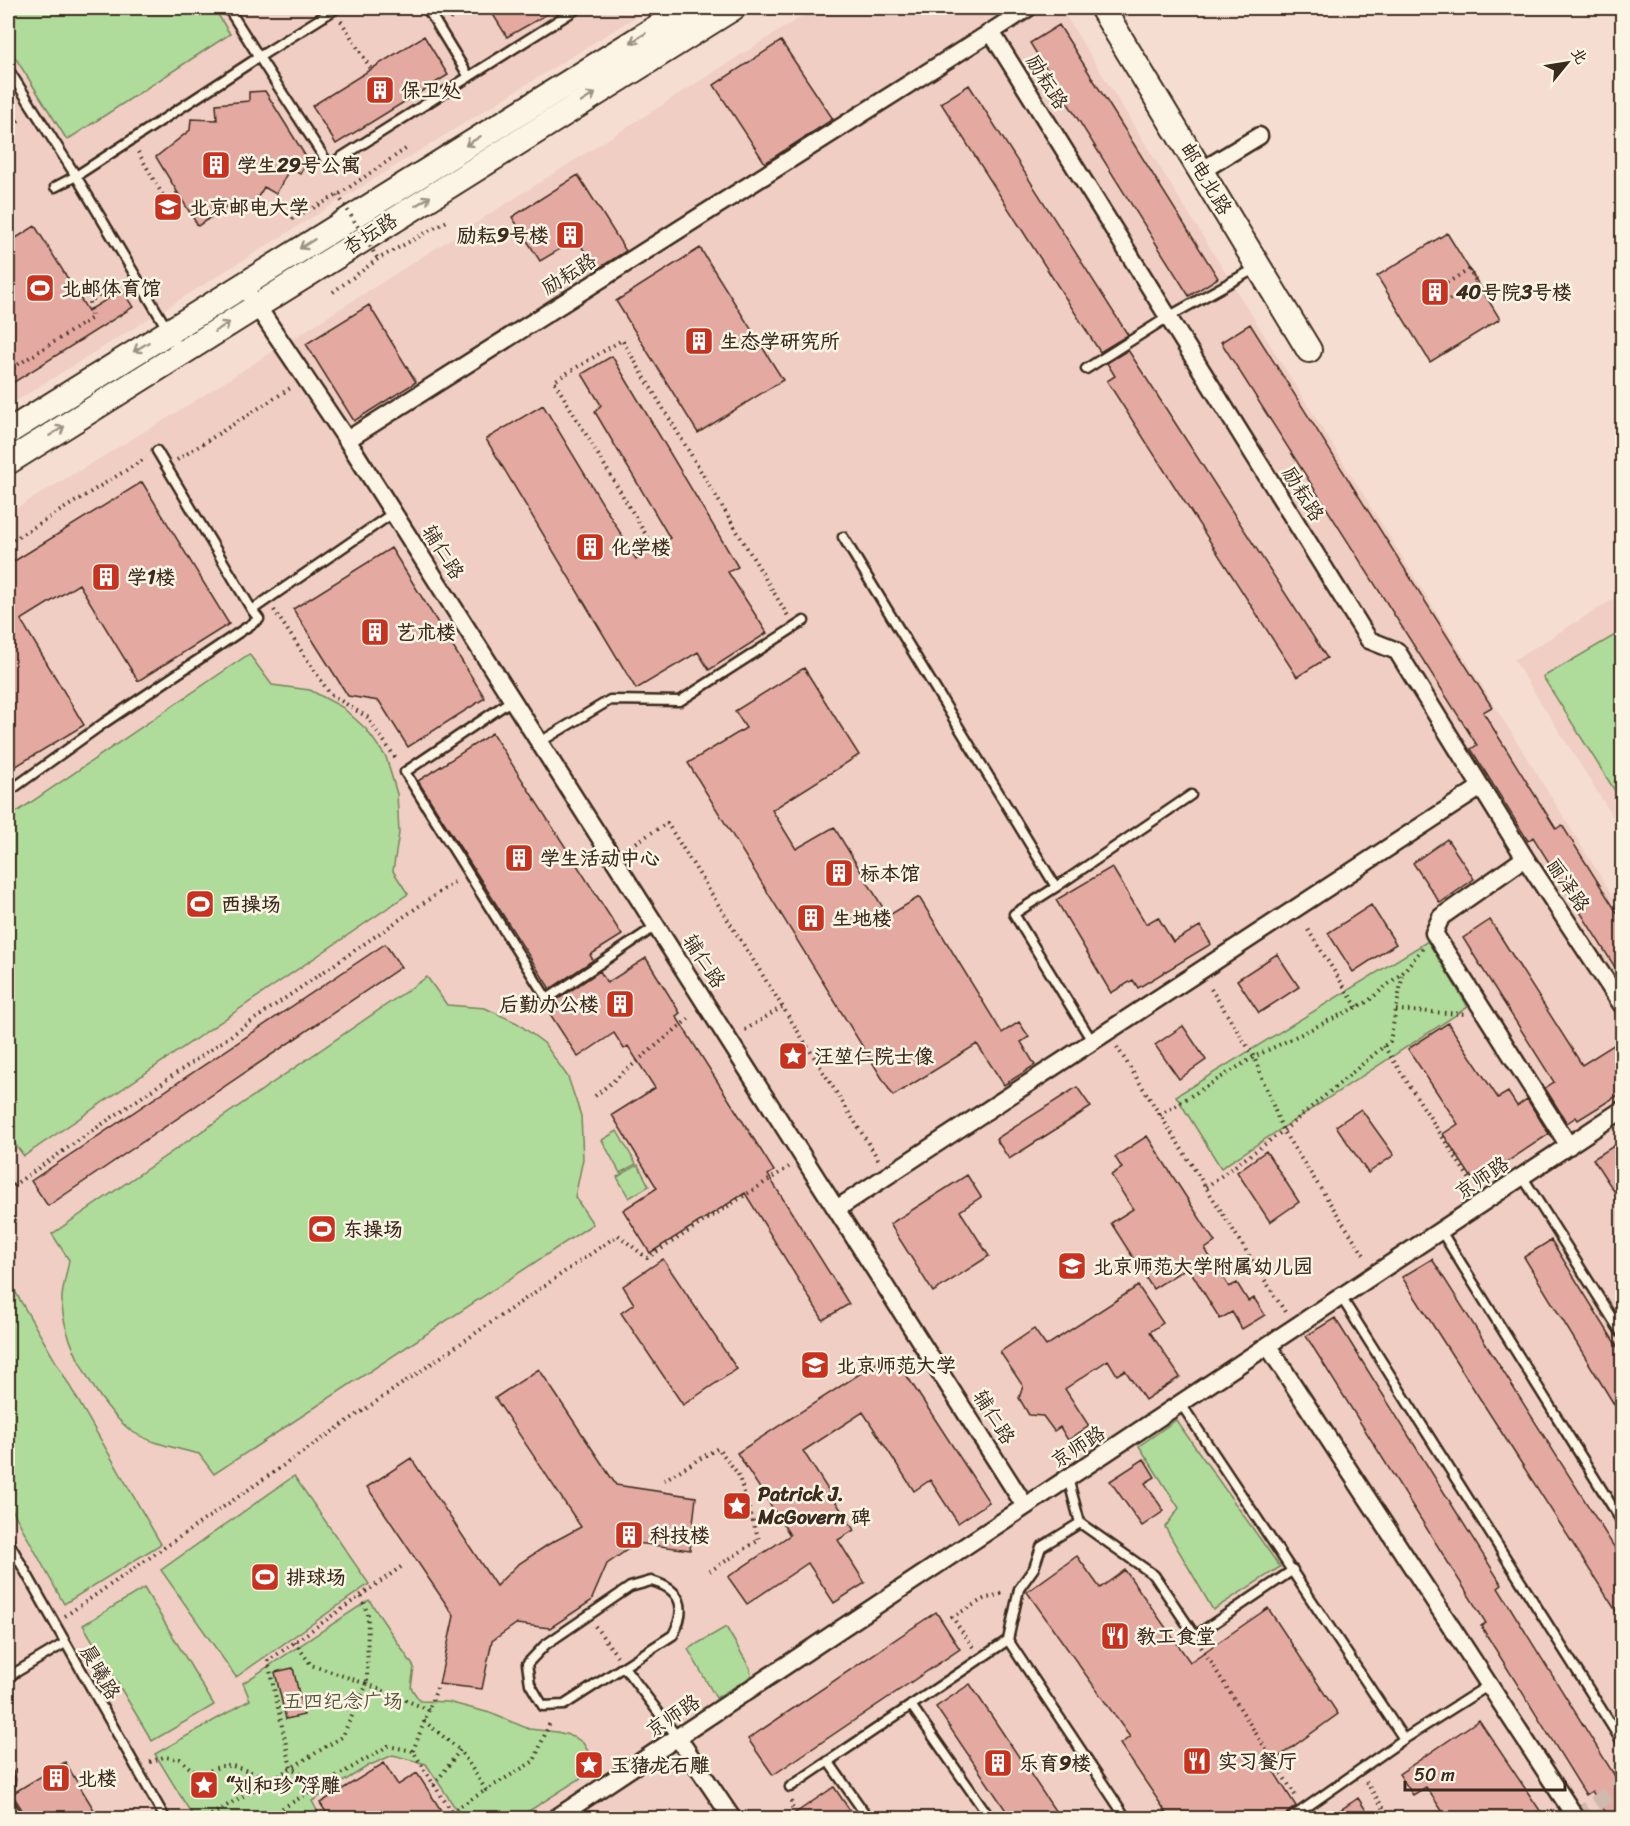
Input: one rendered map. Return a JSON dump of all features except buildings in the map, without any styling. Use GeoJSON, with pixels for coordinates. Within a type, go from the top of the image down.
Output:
{"type":"FeatureCollection","features":[{"type":"Feature","properties":{"kind":"street","name":"杏坛路"},"geometry":{"type":"LineString","coordinates":[[8,432],[168,330],[688,8]]}},
{"type":"Feature","properties":{"kind":"street","name":"杏坛路"},"geometry":{"type":"LineString","coordinates":[[8,462],[733,8]]}},
{"type":"Feature","properties":{"kind":"street"},"geometry":{"type":"LineString","coordinates":[[991,32],[1028,8]]}},
{"type":"Feature","properties":{"kind":"street","name":"邮电北路"},"geometry":{"type":"LineString","coordinates":[[1102,8],[1309,350]]}},
{"type":"Feature","properties":{"kind":"street","name":"励耘路"},"geometry":{"type":"LineString","coordinates":[[347,440],[991,32],[1369,640],[1397,651],[1481,787]]}},
{"type":"Feature","properties":{"kind":"street"},"geometry":{"type":"LineString","coordinates":[[1201,171],[1259,136]]}},
{"type":"Feature","properties":{"kind":"street","name":"辅仁路"},"geometry":{"type":"LineString","coordinates":[[242,284],[347,440],[1026,1506]]}},
{"type":"Feature","properties":{"kind":"street"},"geometry":{"type":"LineString","coordinates":[[838,1208],[1481,787]]}},
{"type":"Feature","properties":{"kind":"street","name":"丽泽路"},"geometry":{"type":"LineString","coordinates":[[1481,787],[1525,858],[1623,1005]]}},
{"type":"Feature","properties":{"kind":"street"},"geometry":{"type":"LineString","coordinates":[[1525,858],[1440,917],[1434,933],[1569,1146]]}},
{"type":"Feature","properties":{"kind":"street","name":"京师路"},"geometry":{"type":"LineString","coordinates":[[556,1818],[1623,1110]]}},
{"type":"Feature","properties":{"kind":"street"},"geometry":{"type":"LineString","coordinates":[[1268,1346],[1576,1818]]}},
{"type":"Feature","properties":{"kind":"street"},"geometry":{"type":"LineString","coordinates":[[678,1738],[732,1818]]}},
{"type":"Feature","properties":{"kind":"lane"},"geometry":{"type":"LineString","coordinates":[[228,8],[329,165],[578,8]]}},
{"type":"Feature","properties":{"kind":"lane"},"geometry":{"type":"LineString","coordinates":[[55,187],[131,141],[336,8]]}},
{"type":"Feature","properties":{"kind":"lane"},"geometry":{"type":"LineString","coordinates":[[427,8],[469,77]]}},
{"type":"Feature","properties":{"kind":"lane"},"geometry":{"type":"LineString","coordinates":[[8,69],[181,352]]}},
{"type":"Feature","properties":{"kind":"lane"},"geometry":{"type":"LineString","coordinates":[[1086,369],[1168,317],[1258,266]]}},
{"type":"Feature","properties":{"kind":"lane"},"geometry":{"type":"LineString","coordinates":[[8,792],[104,723],[259,619],[157,451]]}},
{"type":"Feature","properties":{"kind":"lane"},"geometry":{"type":"LineString","coordinates":[[252,610],[393,513]]}},
{"type":"Feature","properties":{"kind":"lane"},"geometry":{"type":"LineString","coordinates":[[843,537],[1056,887]]}},
{"type":"Feature","properties":{"kind":"lane"},"geometry":{"type":"LineString","coordinates":[[540,742],[610,700],[680,701],[804,621]]}},
{"type":"Feature","properties":{"kind":"lane"},"geometry":{"type":"LineString","coordinates":[[512,700],[405,772],[547,999],[656,926]]}},
{"type":"Feature","properties":{"kind":"lane"},"geometry":{"type":"LineString","coordinates":[[1092,1041],[1014,914],[1191,795]]}},
{"type":"Feature","properties":{"kind":"lane"},"geometry":{"type":"LineString","coordinates":[[1522,1176],[1623,1334]]}},
{"type":"Feature","properties":{"kind":"lane"},"geometry":{"type":"LineString","coordinates":[[1441,1230],[1623,1522]]}},
{"type":"Feature","properties":{"kind":"lane"},"geometry":{"type":"LineString","coordinates":[[1341,1297],[1623,1742]]}},
{"type":"Feature","properties":{"kind":"lane"},"geometry":{"type":"LineString","coordinates":[[1181,1404],[1404,1739]]}},
{"type":"Feature","properties":{"kind":"lane"},"geometry":{"type":"LineString","coordinates":[[1068,1478],[1080,1523],[1154,1575],[1195,1636],[1293,1570]]}},
{"type":"Feature","properties":{"kind":"lane"},"geometry":{"type":"LineString","coordinates":[[790,1787],[1008,1640],[1019,1589],[1034,1569],[1041,1547],[1080,1523]]}},
{"type":"Feature","properties":{"kind":"lane","name":"晨曦路"},"geometry":{"type":"LineString","coordinates":[[8,1541],[165,1818]]}},
{"type":"Feature","properties":{"kind":"lane"},"geometry":{"type":"LineString","coordinates":[[651,1581],[668,1586],[681,1603],[680,1622],[673,1635],[624,1667],[564,1705],[543,1706],[530,1683],[527,1664],[545,1645],[630,1587],[651,1581]]}},
{"type":"Feature","properties":{"kind":"lane"},"geometry":{"type":"LineString","coordinates":[[1008,1640],[1126,1818]]}},
{"type":"Feature","properties":{"kind":"lane"},"geometry":{"type":"LineString","coordinates":[[8,1677],[65,1643]]}},
{"type":"Feature","properties":{"kind":"lane"},"geometry":{"type":"LineString","coordinates":[[624,1667],[678,1738]]}},
{"type":"Feature","properties":{"kind":"lane"},"geometry":{"type":"LineString","coordinates":[[1292,1818],[1404,1739],[1489,1685]]}},
{"type":"Feature","properties":{"kind":"lane"},"geometry":{"type":"LineString","coordinates":[[911,1705],[990,1818]]}},
{"type":"Feature","properties":{"kind":"lane"},"geometry":{"type":"LineString","coordinates":[[828,1761],[868,1818]]}},
{"type":"Feature","properties":{"kind":"lane"},"geometry":{"type":"LineString","coordinates":[[8,1774],[10,1779],[8,1796]]}},
{"type":"Feature","properties":{"kind":"lane"},"geometry":{"type":"LineString","coordinates":[[8,1801],[18,1818]]}},
{"type":"Feature","properties":{"kind":"path"},"geometry":{"type":"LineString","coordinates":[[336,8],[371,69]]}},
{"type":"Feature","properties":{"kind":"path"},"geometry":{"type":"LineString","coordinates":[[437,26],[470,8]]}},
{"type":"Feature","properties":{"kind":"path"},"geometry":{"type":"LineString","coordinates":[[131,141],[165,199],[178,193]]}},
{"type":"Feature","properties":{"kind":"path"},"geometry":{"type":"LineString","coordinates":[[292,219],[338,195],[407,148]]}},
{"type":"Feature","properties":{"kind":"path"},"geometry":{"type":"LineString","coordinates":[[338,195],[378,259]]}},
{"type":"Feature","properties":{"kind":"path"},"geometry":{"type":"LineString","coordinates":[[333,292],[378,259],[448,220]]}},
{"type":"Feature","properties":{"kind":"path"},"geometry":{"type":"LineString","coordinates":[[1469,270],[1478,283],[1447,301],[1439,287],[1469,270]]}},
{"type":"Feature","properties":{"kind":"path"},"geometry":{"type":"LineString","coordinates":[[8,371],[92,318],[89,302],[119,284],[145,291]]}},
{"type":"Feature","properties":{"kind":"path"},"geometry":{"type":"LineString","coordinates":[[648,538],[554,381],[622,340],[795,627]]}},
{"type":"Feature","properties":{"kind":"path"},"geometry":{"type":"LineString","coordinates":[[166,466],[306,379]]}},
{"type":"Feature","properties":{"kind":"path"},"geometry":{"type":"LineString","coordinates":[[8,543],[157,451]]}},
{"type":"Feature","properties":{"kind":"path"},"geometry":{"type":"LineString","coordinates":[[267,600],[330,694],[367,717],[405,772]]}},
{"type":"Feature","properties":{"kind":"path"},"geometry":{"type":"LineString","coordinates":[[613,857],[667,823],[888,1175]]}},
{"type":"Feature","properties":{"kind":"path"},"geometry":{"type":"LineString","coordinates":[[8,1189],[467,872]]}},
{"type":"Feature","properties":{"kind":"path"},"geometry":{"type":"LineString","coordinates":[[1308,930],[1357,1007]]}},
{"type":"Feature","properties":{"kind":"path"},"geometry":{"type":"LineString","coordinates":[[1160,1115],[1254,1057],[1366,1002],[1403,972],[1434,933]]}},
{"type":"Feature","properties":{"kind":"path"},"geometry":{"type":"LineString","coordinates":[[1205,1187],[1283,1131],[1390,1041],[1403,972]]}},
{"type":"Feature","properties":{"kind":"path"},"geometry":{"type":"LineString","coordinates":[[1211,989],[1254,1057],[1283,1131],[1376,1274]]}},
{"type":"Feature","properties":{"kind":"path"},"geometry":{"type":"LineString","coordinates":[[595,1095],[706,1004]]}},
{"type":"Feature","properties":{"kind":"path"},"geometry":{"type":"LineString","coordinates":[[730,1040],[782,1006]]}},
{"type":"Feature","properties":{"kind":"path"},"geometry":{"type":"LineString","coordinates":[[1396,1010],[1486,1015]]}},
{"type":"Feature","properties":{"kind":"path"},"geometry":{"type":"LineString","coordinates":[[1107,1031],[1295,1328]]}},
{"type":"Feature","properties":{"kind":"path"},"geometry":{"type":"LineString","coordinates":[[1384,1046],[1484,1202]]}},
{"type":"Feature","properties":{"kind":"path"},"geometry":{"type":"LineString","coordinates":[[54,1623],[618,1234],[647,1258],[805,1157]]}},
{"type":"Feature","properties":{"kind":"path"},"geometry":{"type":"LineString","coordinates":[[664,1480],[718,1448],[738,1474],[759,1540],[710,1571]]}},
{"type":"Feature","properties":{"kind":"path"},"geometry":{"type":"LineString","coordinates":[[322,1785],[291,1768],[268,1661],[401,1566]]}},
{"type":"Feature","properties":{"kind":"path"},"geometry":{"type":"LineString","coordinates":[[980,1659],[952,1617],[984,1599],[1019,1589]]}},
{"type":"Feature","properties":{"kind":"path"},"geometry":{"type":"LineString","coordinates":[[206,1818],[342,1737],[367,1684],[368,1615],[361,1595]]}},
{"type":"Feature","properties":{"kind":"path"},"geometry":{"type":"LineString","coordinates":[[588,1615],[624,1667]]}},
{"type":"Feature","properties":{"kind":"path"},"geometry":{"type":"LineString","coordinates":[[1195,1636],[1304,1810]]}},
{"type":"Feature","properties":{"kind":"path"},"geometry":{"type":"LineString","coordinates":[[295,1642],[311,1665],[367,1684],[429,1710]]}},
{"type":"Feature","properties":{"kind":"path"},"geometry":{"type":"LineString","coordinates":[[413,1751],[437,1688]]}},
{"type":"Feature","properties":{"kind":"path"},"geometry":{"type":"LineString","coordinates":[[424,1721],[460,1750],[486,1790]]}},
{"type":"Feature","properties":{"kind":"path"},"geometry":{"type":"LineString","coordinates":[[451,1812],[534,1761],[550,1722]]}},
{"type":"Feature","properties":{"kind":"path"},"geometry":{"type":"LineString","coordinates":[[276,1818],[279,1810],[388,1746],[413,1751],[456,1818]]}},
{"type":"Feature","properties":{"kind":"path"},"geometry":{"type":"LineString","coordinates":[[434,1785],[460,1750]]}},
{"type":"Feature","properties":{"kind":"path"},"geometry":{"type":"LineString","coordinates":[[136,1767],[164,1757],[180,1759],[191,1769],[203,1773],[221,1766],[233,1766],[272,1779]]}},
{"type":"Feature","properties":{"kind":"path"},"geometry":{"type":"LineString","coordinates":[[1359,1772],[1390,1818]]}},
{"type":"Feature","properties":{"kind":"path"},"geometry":{"type":"LineString","coordinates":[[790,1787],[792,1807],[799,1818]]}},
{"type":"Feature","properties":{"kind":"shaded area","name":"北京邮电大学"},"geometry":{"type":"Polygon","coordinates":[[[8,8],[650,8],[8,406],[8,8]]]}},
{"type":"Feature","properties":{"kind":"shaded area","name":"北京师范大学"},"geometry":{"type":"Polygon","coordinates":[[[815,8],[1061,8],[1622,911],[1622,1818],[8,1818],[8,513],[174,414],[815,8]]]}},
{"type":"Feature","properties":{"kind":"shaded area"},"geometry":{"type":"Polygon","coordinates":[[[1622,594],[1622,831],[1514,660],[1622,594]]]}},
{"type":"Feature","properties":{"kind":"green space"},"geometry":{"type":"Polygon","coordinates":[[[8,8],[214,8],[230,34],[67,140],[8,46],[8,8]]]}},
{"type":"Feature","properties":{"kind":"green space"},"geometry":{"type":"Polygon","coordinates":[[[1622,631],[1622,802],[1543,677],[1622,631]]]}},
{"type":"Feature","properties":{"kind":"green space","name":"西操场"},"geometry":{"type":"Polygon","coordinates":[[[249,654],[272,685],[310,690],[342,707],[366,729],[386,757],[397,794],[399,833],[393,871],[408,894],[24,1156],[8,1135],[8,818],[249,654]]]}},
{"type":"Feature","properties":{"kind":"green space"},"geometry":{"type":"Polygon","coordinates":[[[1428,941],[1468,1007],[1221,1168],[1176,1096],[1428,941]]]}},
{"type":"Feature","properties":{"kind":"green space","name":"东操场"},"geometry":{"type":"Polygon","coordinates":[[[427,977],[447,1005],[485,1008],[517,1023],[544,1043],[568,1077],[581,1116],[583,1159],[575,1197],[593,1224],[214,1474],[199,1454],[154,1442],[130,1430],[118,1419],[94,1387],[74,1350],[67,1331],[62,1297],[69,1260],[52,1234],[427,977]]]}},
{"type":"Feature","properties":{"kind":"green space"},"geometry":{"type":"Polygon","coordinates":[[[617,1131],[636,1164],[620,1173],[602,1140],[617,1131]]]}},
{"type":"Feature","properties":{"kind":"green space"},"geometry":{"type":"Polygon","coordinates":[[[638,1165],[649,1186],[629,1198],[617,1177],[638,1165]]]}},
{"type":"Feature","properties":{"kind":"green space"},"geometry":{"type":"Polygon","coordinates":[[[8,1279],[161,1544],[64,1604],[8,1502],[8,1279]]]}},
{"type":"Feature","properties":{"kind":"green space"},"geometry":{"type":"Polygon","coordinates":[[[1176,1420],[1280,1567],[1213,1610],[1165,1527],[1179,1508],[1139,1446],[1176,1420]]]}},
{"type":"Feature","properties":{"kind":"green space","name":"排球场"},"geometry":{"type":"Polygon","coordinates":[[[294,1476],[369,1584],[236,1677],[161,1570],[294,1476]]]}},
{"type":"Feature","properties":{"kind":"green space"},"geometry":{"type":"Polygon","coordinates":[[[144,1588],[214,1705],[152,1741],[83,1625],[144,1588]]]}},
{"type":"Feature","properties":{"kind":"green space","name":"五四纪念广场"},"geometry":{"type":"Polygon","coordinates":[[[369,1600],[414,1667],[411,1688],[420,1701],[448,1702],[490,1713],[529,1729],[573,1736],[583,1743],[598,1767],[518,1818],[462,1818],[426,1764],[393,1755],[368,1766],[312,1801],[321,1818],[194,1818],[155,1754],[250,1700],[243,1683],[369,1600]]]}},
{"type":"Feature","properties":{"kind":"green space"},"geometry":{"type":"Polygon","coordinates":[[[726,1627],[750,1668],[751,1675],[716,1698],[688,1649],[726,1627]]]}},
{"type":"Feature","properties":{"kind":"tunnel"},"geometry":{"type":"LineString","coordinates":[[1576,1818],[1622,1784]]}},
{"type":"Feature","properties":{"kind":"place","name":"保卫处"},"geometry":{"type":"Point","coordinates":[380,90]}},
{"type":"Feature","properties":{"kind":"place","name":"学生29号公寓"},"geometry":{"type":"Point","coordinates":[216,165]}},
{"type":"Feature","properties":{"kind":"place","name":"北京邮电大学"},"geometry":{"type":"Point","coordinates":[168,207]}},
{"type":"Feature","properties":{"kind":"place","name":"励耘9号楼"},"geometry":{"type":"Point","coordinates":[570,235]}},
{"type":"Feature","properties":{"kind":"place","name":"北邮体育馆"},"geometry":{"type":"Point","coordinates":[40,288]}},
{"type":"Feature","properties":{"kind":"place","name":"40号院3号楼"},"geometry":{"type":"Point","coordinates":[1435,292]}},
{"type":"Feature","properties":{"kind":"place","name":"生态学研究所"},"geometry":{"type":"Point","coordinates":[699,341]}},
{"type":"Feature","properties":{"kind":"place","name":"化学楼"},"geometry":{"type":"Point","coordinates":[590,547]}},
{"type":"Feature","properties":{"kind":"place","name":"学1楼"},"geometry":{"type":"Point","coordinates":[106,577]}},
{"type":"Feature","properties":{"kind":"place","name":"艺术楼"},"geometry":{"type":"Point","coordinates":[375,632]}},
{"type":"Feature","properties":{"kind":"place","name":"学生活动中心"},"geometry":{"type":"Point","coordinates":[519,858]}},
{"type":"Feature","properties":{"kind":"place","name":"标本馆"},"geometry":{"type":"Point","coordinates":[839,873]}},
{"type":"Feature","properties":{"kind":"place","name":"西操场"},"geometry":{"type":"Point","coordinates":[200,904]}},
{"type":"Feature","properties":{"kind":"place","name":"生地楼"},"geometry":{"type":"Point","coordinates":[811,918]}},
{"type":"Feature","properties":{"kind":"place","name":"后勤办公楼"},"geometry":{"type":"Point","coordinates":[620,1004]}},
{"type":"Feature","properties":{"kind":"place","name":"汪堃仁院士像"},"geometry":{"type":"Point","coordinates":[793,1056]}},
{"type":"Feature","properties":{"kind":"place","name":"东操场"},"geometry":{"type":"Point","coordinates":[322,1229]}},
{"type":"Feature","properties":{"kind":"place","name":"北京师范大学附属幼儿园"},"geometry":{"type":"Point","coordinates":[1072,1266]}},
{"type":"Feature","properties":{"kind":"place","name":"北京师范大学"},"geometry":{"type":"Point","coordinates":[815,1365]}},
{"type":"Feature","properties":{"kind":"place","name":"Patrick J. McGovern 碑"},"geometry":{"type":"Point","coordinates":[737,1506]}},
{"type":"Feature","properties":{"kind":"place","name":"科技楼"},"geometry":{"type":"Point","coordinates":[629,1535]}},
{"type":"Feature","properties":{"kind":"place","name":"排球场"},"geometry":{"type":"Point","coordinates":[265,1577]}},
{"type":"Feature","properties":{"kind":"place","name":"教工食堂"},"geometry":{"type":"Point","coordinates":[1115,1636]}},
{"type":"Feature","properties":{"kind":"place","name":"实习餐厅"},"geometry":{"type":"Point","coordinates":[1197,1761]}},
{"type":"Feature","properties":{"kind":"place","name":"乐育9楼"},"geometry":{"type":"Point","coordinates":[998,1763]}},
{"type":"Feature","properties":{"kind":"place","name":"玉猪龙石雕"},"geometry":{"type":"Point","coordinates":[589,1765]}},
{"type":"Feature","properties":{"kind":"place","name":"北楼"},"geometry":{"type":"Point","coordinates":[56,1778]}},
{"type":"Feature","properties":{"kind":"place","name":"“刘和珍”浮雕"},"geometry":{"type":"Point","coordinates":[204,1785]}}]}
